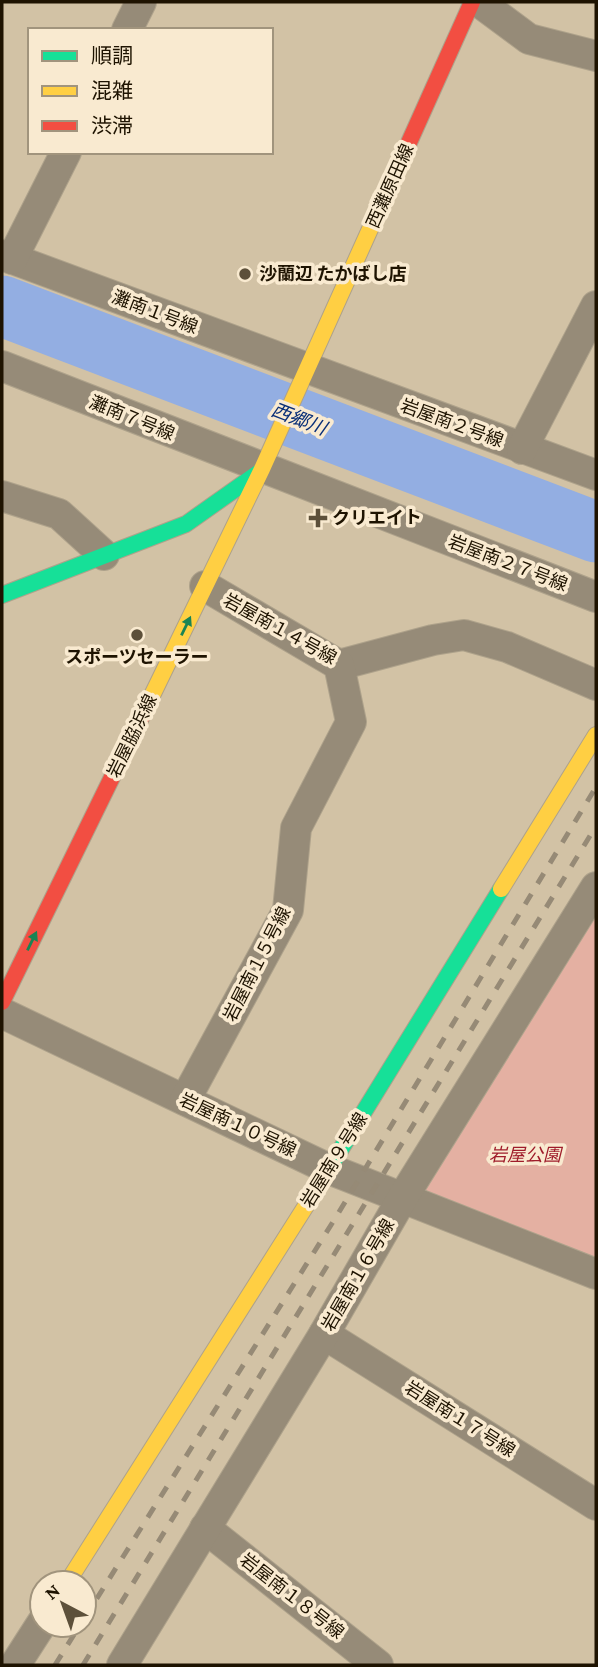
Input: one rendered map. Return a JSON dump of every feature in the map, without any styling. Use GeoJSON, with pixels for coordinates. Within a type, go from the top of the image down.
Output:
{"type":"FeatureCollection","features":[{"type":"Feature","properties":{"kind":"street"},"geometry":{"type":"LineString","coordinates":[[128,28],[141,2]]}},
{"type":"Feature","properties":{"kind":"street","name":"西灘原田線"},"geometry":{"type":"LineString","coordinates":[[262,469],[472,2]]}},
{"type":"Feature","properties":{"kind":"street"},"geometry":{"type":"LineString","coordinates":[[479,2],[529,39],[596,56]]}},
{"type":"Feature","properties":{"kind":"street"},"geometry":{"type":"LineString","coordinates":[[7,257],[65,154]]}},
{"type":"Feature","properties":{"kind":"street","name":"灘南１号線"},"geometry":{"type":"LineString","coordinates":[[7,257],[308,370]]}},
{"type":"Feature","properties":{"kind":"street"},"geometry":{"type":"LineString","coordinates":[[522,449],[596,306]]}},
{"type":"Feature","properties":{"kind":"street","name":"灘南７号線"},"geometry":{"type":"LineString","coordinates":[[2,366],[262,469]]}},
{"type":"Feature","properties":{"kind":"street","name":"岩屋南２号線"},"geometry":{"type":"LineString","coordinates":[[308,370],[596,475]]}},
{"type":"Feature","properties":{"kind":"street"},"geometry":{"type":"LineString","coordinates":[[2,595],[186,524],[262,469]]}},
{"type":"Feature","properties":{"kind":"street","name":"岩屋脇浜線"},"geometry":{"type":"LineString","coordinates":[[2,1002],[262,469]]}},
{"type":"Feature","properties":{"kind":"street","name":"岩屋南２７号線"},"geometry":{"type":"LineString","coordinates":[[262,469],[596,597]]}},
{"type":"Feature","properties":{"kind":"street"},"geometry":{"type":"LineString","coordinates":[[2,496],[59,513],[104,555]]}},
{"type":"Feature","properties":{"kind":"street","name":"岩屋南１４号線"},"geometry":{"type":"LineString","coordinates":[[205,586],[339,665],[433,640],[464,635],[507,647],[596,685]]}},
{"type":"Feature","properties":{"kind":"street","name":"岩屋南１５号線"},"geometry":{"type":"LineString","coordinates":[[185,1100],[288,910],[296,828],[351,722],[339,665]]}},
{"type":"Feature","properties":{"kind":"street","name":"岩屋南９号線"},"geometry":{"type":"LineString","coordinates":[[76,1569],[329,1168],[596,735]]}},
{"type":"Feature","properties":{"kind":"street","name":"岩屋南１６号線"},"geometry":{"type":"LineString","coordinates":[[122,1665],[324,1334],[403,1197],[596,887]]}},
{"type":"Feature","properties":{"kind":"street","name":"岩屋南１０号線"},"geometry":{"type":"LineString","coordinates":[[2,1013],[329,1168],[596,1274]]}},
{"type":"Feature","properties":{"kind":"street","name":"岩屋南１７号線"},"geometry":{"type":"LineString","coordinates":[[324,1334],[596,1505]]}},
{"type":"Feature","properties":{"kind":"street","name":"岩屋南１８号線"},"geometry":{"type":"LineString","coordinates":[[205,1528],[379,1665]]}},
{"type":"Feature","properties":{"kind":"street"},"geometry":{"type":"LineString","coordinates":[[15,1665],[32,1639]]}},
{"type":"Feature","properties":{"kind":"green space","name":"岩屋公園"},"geometry":{"type":"Polygon","coordinates":[[[596,906],[596,1259],[420,1189],[596,906]]]}},
{"type":"Feature","properties":{"kind":"waterway","name":"西郷川"},"geometry":{"type":"LineString","coordinates":[[2,306],[596,532]]}},
{"type":"Feature","properties":{"kind":"railway"},"geometry":{"type":"LineString","coordinates":[[98,1597],[336,1217],[596,787]]}},
{"type":"Feature","properties":{"kind":"railway"},"geometry":{"type":"LineString","coordinates":[[83,1665],[596,826]]}},
{"type":"Feature","properties":{"kind":"railway"},"geometry":{"type":"LineString","coordinates":[[55,1665],[71,1639]]}},
{"type":"Feature","properties":{"kind":"traffic: fast"},"geometry":{"type":"LineString","coordinates":[[2,595],[186,524],[258,473]]}},
{"type":"Feature","properties":{"kind":"traffic: fast"},"geometry":{"type":"LineString","coordinates":[[309,1201],[501,889]]}},
{"type":"Feature","properties":{"kind":"traffic: slow"},"geometry":{"type":"LineString","coordinates":[[143,714],[262,469],[398,167]]}},
{"type":"Feature","properties":{"kind":"traffic: slow"},"geometry":{"type":"LineString","coordinates":[[501,889],[596,735]]}},
{"type":"Feature","properties":{"kind":"traffic: slow"},"geometry":{"type":"LineString","coordinates":[[76,1569],[309,1201]]}},
{"type":"Feature","properties":{"kind":"traffic: jam"},"geometry":{"type":"LineString","coordinates":[[398,167],[472,2]]}},
{"type":"Feature","properties":{"kind":"traffic: jam"},"geometry":{"type":"LineString","coordinates":[[2,1002],[143,714]]}},
{"type":"Feature","properties":{"kind":"place","name":"沙蘭辺 たかばし店"},"geometry":{"type":"Point","coordinates":[245,274]}},
{"type":"Feature","properties":{"kind":"place","name":"クリエイト"},"geometry":{"type":"Point","coordinates":[318,518]}},
{"type":"Feature","properties":{"kind":"place","name":"スポーツセーラー"},"geometry":{"type":"Point","coordinates":[137,635]}}]}
